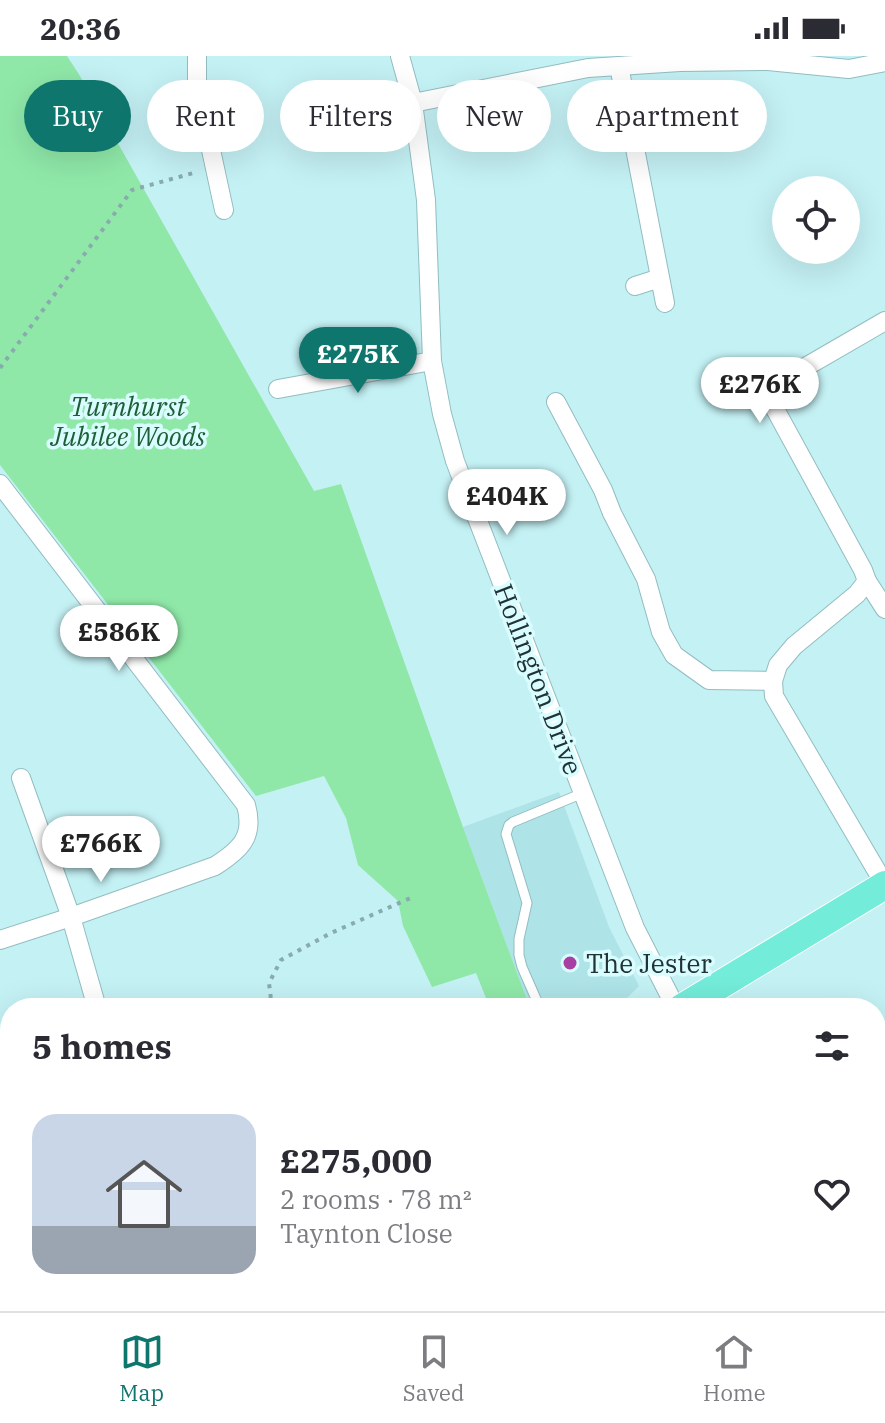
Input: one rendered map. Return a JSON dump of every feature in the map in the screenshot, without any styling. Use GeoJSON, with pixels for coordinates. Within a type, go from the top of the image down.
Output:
{"type":"FeatureCollection","features":[{"type":"Feature","properties":{"kind":"main road"},"geometry":{"type":"LineString","coordinates":[[699,998],[885,885]]}},
{"type":"Feature","properties":{"kind":"street"},"geometry":{"type":"LineString","coordinates":[[197,56],[197,85],[224,210]]}},
{"type":"Feature","properties":{"kind":"street","name":"Hollington Drive"},"geometry":{"type":"LineString","coordinates":[[400,56],[407,80]]}},
{"type":"Feature","properties":{"kind":"street"},"geometry":{"type":"LineString","coordinates":[[421,101],[588,68],[680,62],[768,61],[849,69],[885,62]]}},
{"type":"Feature","properties":{"kind":"street"},"geometry":{"type":"LineString","coordinates":[[619,66],[665,303]]}},
{"type":"Feature","properties":{"kind":"street","name":"Hollington Drive"},"geometry":{"type":"LineString","coordinates":[[420,152],[426,200],[432,361],[455,461],[635,928],[671,998]]}},
{"type":"Feature","properties":{"kind":"street"},"geometry":{"type":"LineString","coordinates":[[635,286],[660,278]]}},
{"type":"Feature","properties":{"kind":"street"},"geometry":{"type":"LineString","coordinates":[[885,321],[790,376],[778,391],[775,409],[885,609]]}},
{"type":"Feature","properties":{"kind":"street"},"geometry":{"type":"LineString","coordinates":[[278,389],[432,361]]}},
{"type":"Feature","properties":{"kind":"street"},"geometry":{"type":"LineString","coordinates":[[556,402],[646,579],[661,632],[674,655],[709,680],[773,681]]}},
{"type":"Feature","properties":{"kind":"street"},"geometry":{"type":"LineString","coordinates":[[0,484],[246,805],[250,819],[246,837],[233,854],[215,866],[0,940]]}},
{"type":"Feature","properties":{"kind":"street"},"geometry":{"type":"LineString","coordinates":[[867,581],[857,594],[794,646],[778,665],[773,681],[774,696],[885,885]]}},
{"type":"Feature","properties":{"kind":"street"},"geometry":{"type":"LineString","coordinates":[[21,778],[71,917],[94,998]]}},
{"type":"Feature","properties":{"kind":"lane"},"geometry":{"type":"LineString","coordinates":[[536,998],[519,955],[519,939],[527,903],[506,834],[513,822],[583,793]]}},
{"type":"Feature","properties":{"kind":"path"},"geometry":{"type":"LineString","coordinates":[[0,368],[132,190],[214,167]]}},
{"type":"Feature","properties":{"kind":"path"},"geometry":{"type":"LineString","coordinates":[[271,998],[269,983],[281,960],[331,933],[415,896]]}},
{"type":"Feature","properties":{"kind":"shaded area"},"geometry":{"type":"Polygon","coordinates":[[[559,792],[609,927],[639,986],[627,998],[526,998],[463,827],[559,792]]]}},
{"type":"Feature","properties":{"kind":"green space","name":"Turnhurst Jubilee Woods"},"geometry":{"type":"Polygon","coordinates":[[[0,56],[67,56],[82,80],[24,80],[24,152],[123,152],[314,491],[341,484],[526,998],[486,998],[476,973],[432,987],[403,926],[398,901],[358,865],[346,818],[324,776],[256,796],[0,465],[0,56]]]}},
{"type":"Feature","properties":{"kind":"place","name":"The Jester"},"geometry":{"type":"Point","coordinates":[570,963]}}]}
